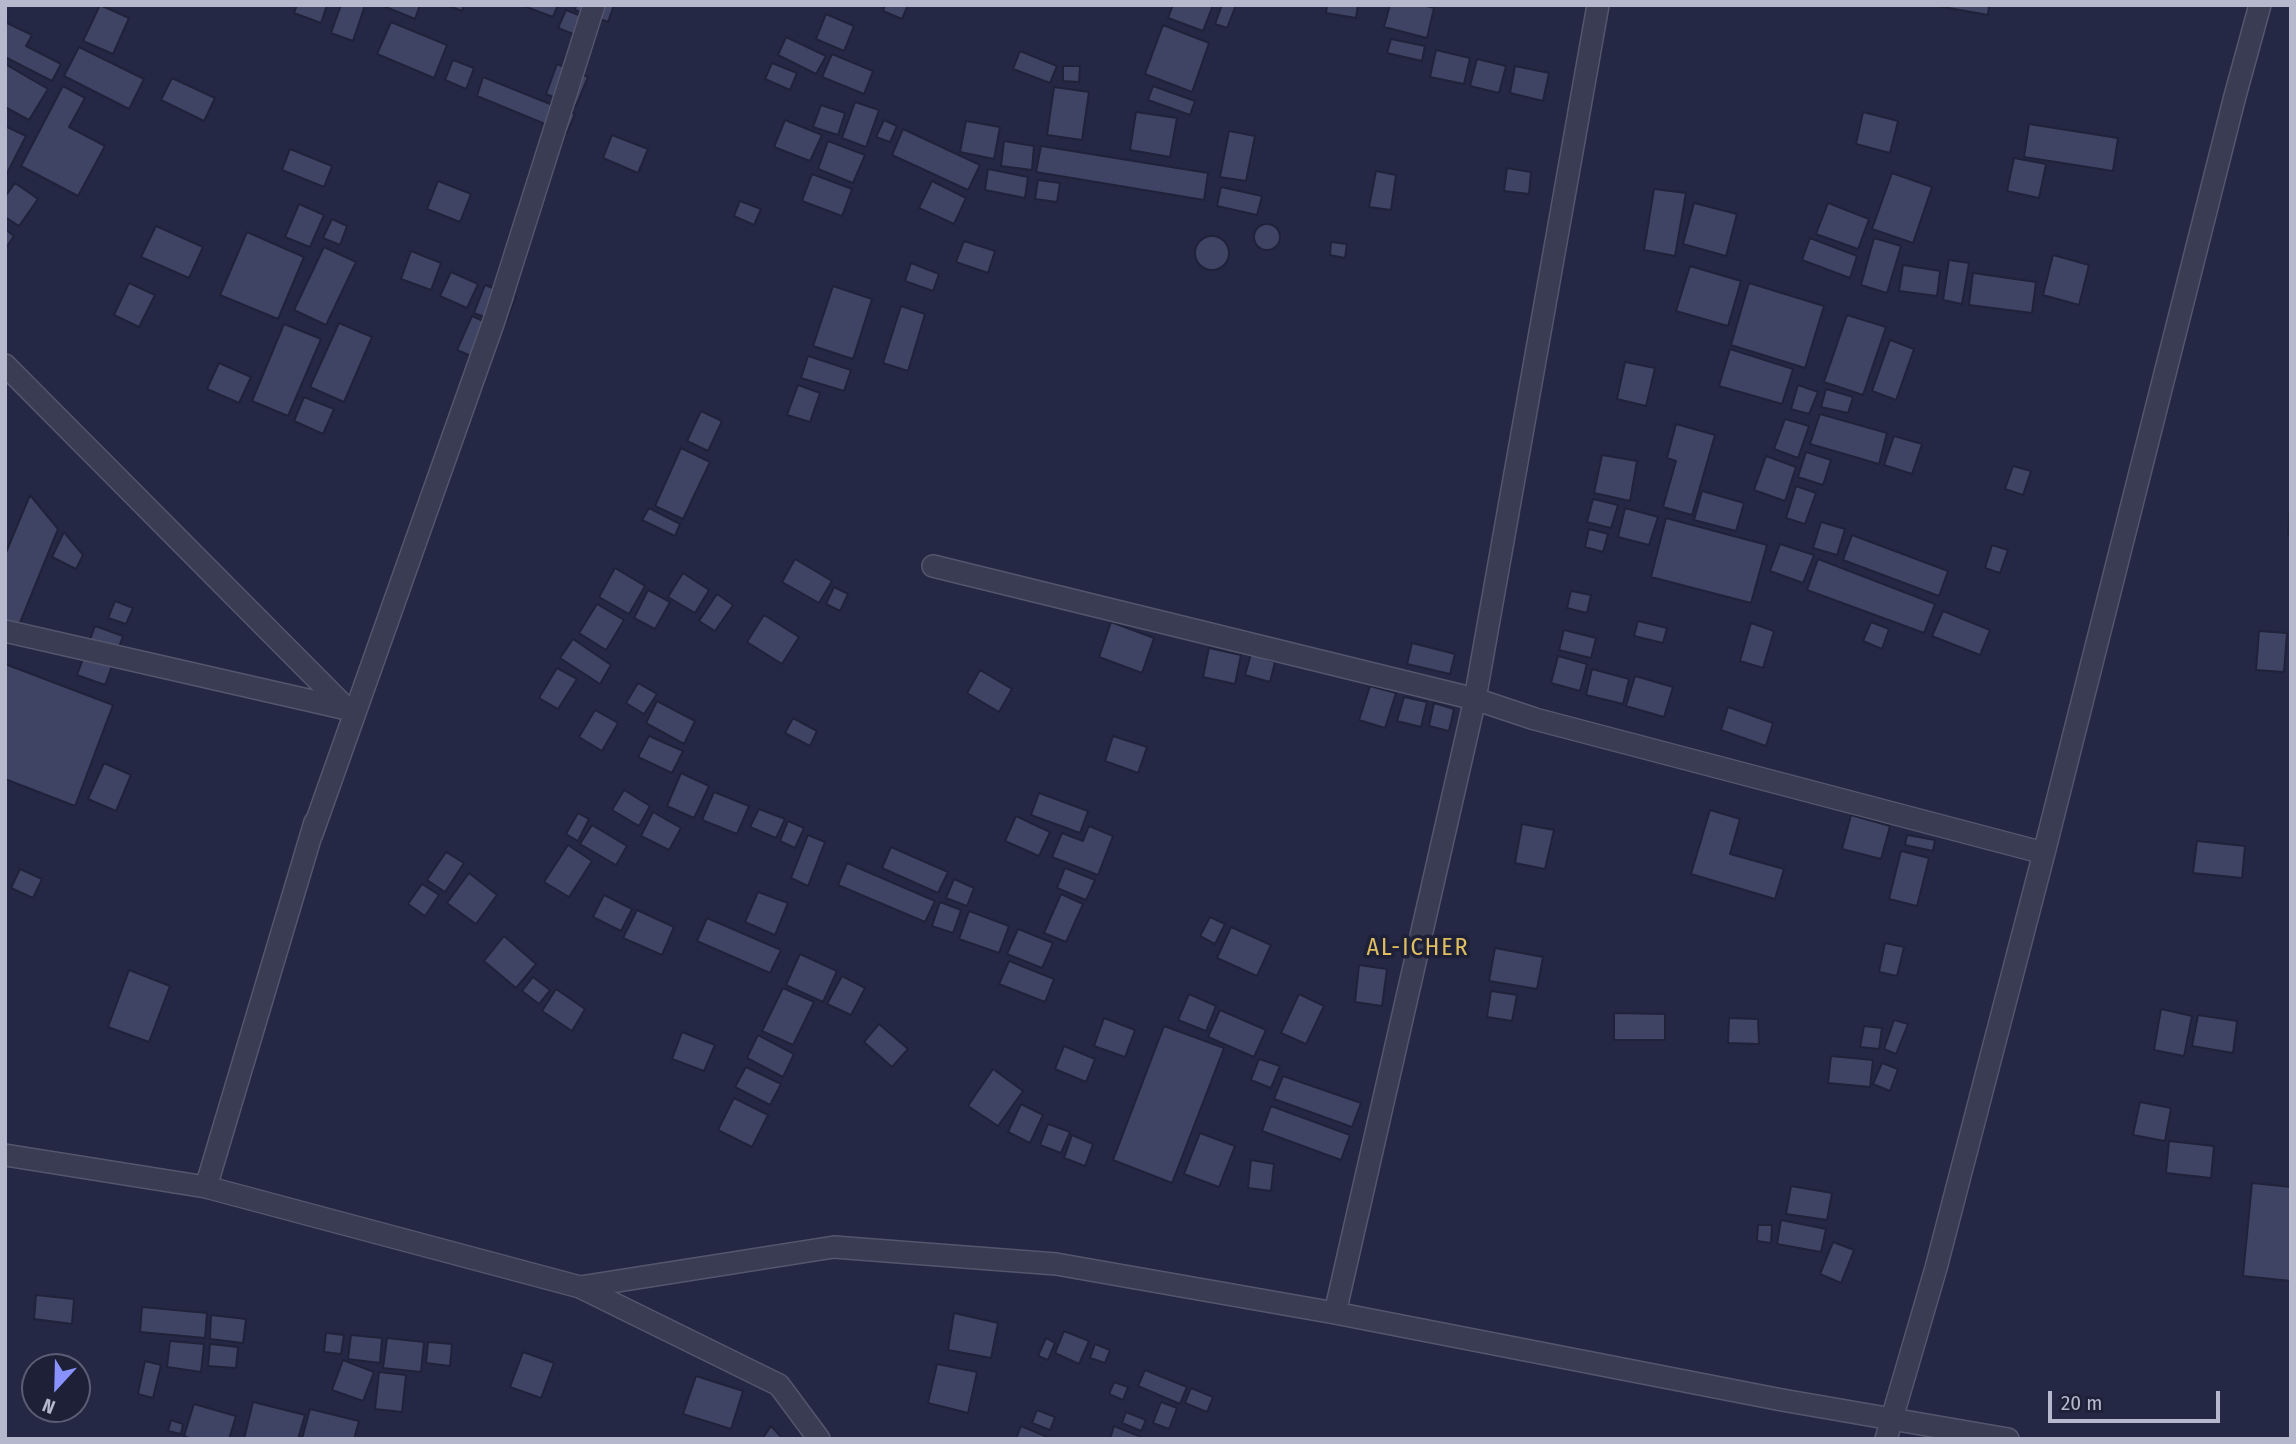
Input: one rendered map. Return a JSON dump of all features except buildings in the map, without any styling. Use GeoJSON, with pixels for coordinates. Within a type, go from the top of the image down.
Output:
{"type":"FeatureCollection","features":[{"type":"Feature","properties":{"kind":"street"},"geometry":{"type":"LineString","coordinates":[[312,834],[495,318],[594,5]]}},
{"type":"Feature","properties":{"kind":"street"},"geometry":{"type":"LineString","coordinates":[[1335,1313],[1475,699],[1598,5]]}},
{"type":"Feature","properties":{"kind":"street"},"geometry":{"type":"LineString","coordinates":[[1889,1428],[1936,1268],[2260,5]]}},
{"type":"Feature","properties":{"kind":"street"},"geometry":{"type":"LineString","coordinates":[[5,365],[347,709]]}},
{"type":"Feature","properties":{"kind":"street"},"geometry":{"type":"LineString","coordinates":[[933,566],[1475,699],[1535,719],[2044,853]]}},
{"type":"Feature","properties":{"kind":"street"},"geometry":{"type":"LineString","coordinates":[[5,631],[347,709]]}},
{"type":"Feature","properties":{"kind":"street"},"geometry":{"type":"LineString","coordinates":[[206,1187],[347,709]]}},
{"type":"Feature","properties":{"kind":"street"},"geometry":{"type":"LineString","coordinates":[[5,1155],[206,1187],[580,1287],[779,1385],[820,1439]]}},
{"type":"Feature","properties":{"kind":"street"},"geometry":{"type":"LineString","coordinates":[[580,1287],[834,1247],[1056,1264],[1335,1313],[1782,1400],[1889,1428],[2008,1439]]}},
{"type":"Feature","properties":{"kind":"district","name":"AL-ICHER"},"geometry":{"type":"Point","coordinates":[1418,948]}}]}
